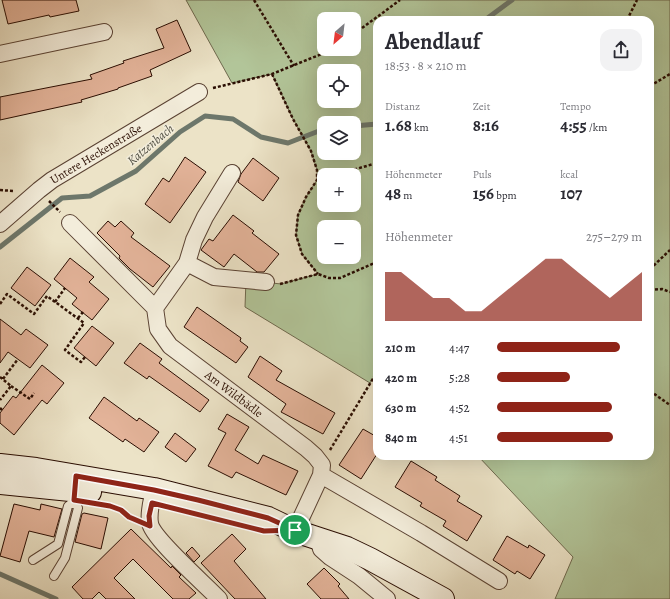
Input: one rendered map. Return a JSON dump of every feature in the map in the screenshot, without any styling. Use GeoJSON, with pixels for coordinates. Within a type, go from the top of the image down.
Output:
{"type":"FeatureCollection","features":[{"type":"Feature","properties":{"kind":"main road"},"geometry":{"type":"LineString","coordinates":[[0,465],[36,469],[75,489]]}},
{"type":"Feature","properties":{"kind":"main road"},"geometry":{"type":"LineString","coordinates":[[0,483],[153,496],[264,531],[295,530],[348,548],[443,599]]}},
{"type":"Feature","properties":{"kind":"street"},"geometry":{"type":"LineString","coordinates":[[0,54],[104,32]]}},
{"type":"Feature","properties":{"kind":"street","name":"Untere Heckenstraße"},"geometry":{"type":"LineString","coordinates":[[0,224],[39,190],[64,172],[199,92]]}},
{"type":"Feature","properties":{"kind":"street"},"geometry":{"type":"LineString","coordinates":[[70,223],[155,308],[187,263],[194,240],[205,217],[232,173]]}},
{"type":"Feature","properties":{"kind":"street"},"geometry":{"type":"LineString","coordinates":[[187,263],[214,277],[266,282]]}},
{"type":"Feature","properties":{"kind":"street","name":"Am Wildbädle"},"geometry":{"type":"LineString","coordinates":[[155,308],[158,329],[170,346],[306,448],[315,456],[321,470],[500,581]]}},
{"type":"Feature","properties":{"kind":"street"},"geometry":{"type":"LineString","coordinates":[[295,530],[321,470]]}},
{"type":"Feature","properties":{"kind":"street"},"geometry":{"type":"LineString","coordinates":[[153,496],[149,516],[150,526],[159,539],[219,599]]}},
{"type":"Feature","properties":{"kind":"street"},"geometry":{"type":"LineString","coordinates":[[318,538],[321,549],[359,576],[387,599]]}},
{"type":"Feature","properties":{"kind":"lane"},"geometry":{"type":"LineString","coordinates":[[33,560],[58,544],[68,506],[75,489]]}},
{"type":"Feature","properties":{"kind":"lane"},"geometry":{"type":"LineString","coordinates":[[54,576],[65,558],[78,508],[75,489]]}},
{"type":"Feature","properties":{"kind":"path"},"geometry":{"type":"LineString","coordinates":[[254,0],[294,66]]}},
{"type":"Feature","properties":{"kind":"path"},"geometry":{"type":"LineString","coordinates":[[378,16],[400,0]]}},
{"type":"Feature","properties":{"kind":"path"},"geometry":{"type":"LineString","coordinates":[[629,16],[637,0]]}},
{"type":"Feature","properties":{"kind":"path"},"geometry":{"type":"LineString","coordinates":[[361,29],[373,20]]}},
{"type":"Feature","properties":{"kind":"path"},"geometry":{"type":"LineString","coordinates":[[232,83],[272,74],[318,56]]}},
{"type":"Feature","properties":{"kind":"path"},"geometry":{"type":"LineString","coordinates":[[272,74],[311,151],[317,170]]}},
{"type":"Feature","properties":{"kind":"path"},"geometry":{"type":"LineString","coordinates":[[654,84],[670,74]]}},
{"type":"Feature","properties":{"kind":"path"},"geometry":{"type":"LineString","coordinates":[[360,168],[373,164]]}},
{"type":"Feature","properties":{"kind":"path"},"geometry":{"type":"LineString","coordinates":[[317,180],[306,197],[298,215],[296,235],[302,254],[318,274],[329,278],[340,278],[373,264]]}},
{"type":"Feature","properties":{"kind":"path"},"geometry":{"type":"LineString","coordinates":[[0,190],[14,192]]}},
{"type":"Feature","properties":{"kind":"path"},"geometry":{"type":"LineString","coordinates":[[39,190],[70,223]]}},
{"type":"Feature","properties":{"kind":"path"},"geometry":{"type":"LineString","coordinates":[[654,265],[670,250]]}},
{"type":"Feature","properties":{"kind":"path"},"geometry":{"type":"LineString","coordinates":[[266,282],[280,284],[318,274]]}},
{"type":"Feature","properties":{"kind":"path"},"geometry":{"type":"LineString","coordinates":[[55,302],[65,288]]}},
{"type":"Feature","properties":{"kind":"path"},"geometry":{"type":"LineString","coordinates":[[654,290],[662,289],[670,292]]}},
{"type":"Feature","properties":{"kind":"path"},"geometry":{"type":"LineString","coordinates":[[0,304],[7,294],[34,314],[47,296],[84,323],[64,350],[81,362],[85,357]]}},
{"type":"Feature","properties":{"kind":"path"},"geometry":{"type":"LineString","coordinates":[[78,318],[82,312]]}},
{"type":"Feature","properties":{"kind":"path"},"geometry":{"type":"LineString","coordinates":[[18,359],[1,378],[30,399],[34,394]]}},
{"type":"Feature","properties":{"kind":"path"},"geometry":{"type":"LineString","coordinates":[[321,470],[373,379]]}},
{"type":"Feature","properties":{"kind":"path"},"geometry":{"type":"LineString","coordinates":[[0,400],[11,386]]}},
{"type":"Feature","properties":{"kind":"path"},"geometry":{"type":"LineString","coordinates":[[654,394],[670,405]]}},
{"type":"Feature","properties":{"kind":"path"},"geometry":{"type":"LineString","coordinates":[[75,489],[121,510],[129,517],[150,526]]}},
{"type":"Feature","properties":{"kind":"green space"},"geometry":{"type":"Polygon","coordinates":[[[186,0],[670,0],[670,599],[555,599],[573,557],[482,460],[654,460],[654,16],[373,16],[373,378],[370,383],[245,307],[246,280],[281,284],[318,274],[302,254],[296,235],[298,215],[306,197],[317,180],[317,212],[361,212],[361,168],[317,168],[317,170],[311,151],[293,119],[272,74],[232,83],[186,0]]]}},
{"type":"Feature","properties":{"kind":"building"},"geometry":{"type":"Polygon","coordinates":[[[2,0],[76,0],[79,11],[50,17],[49,15],[8,24],[2,0]]]}},
{"type":"Feature","properties":{"kind":"building"},"geometry":{"type":"Polygon","coordinates":[[[177,20],[191,51],[150,70],[152,76],[118,89],[81,100],[82,102],[0,120],[0,97],[92,79],[90,75],[124,63],[123,61],[164,48],[156,29],[177,20]]]}},
{"type":"Feature","properties":{"kind":"building"},"geometry":{"type":"Polygon","coordinates":[[[185,157],[206,172],[170,223],[145,204],[163,178],[169,182],[185,157]]]}},
{"type":"Feature","properties":{"kind":"building"},"geometry":{"type":"Polygon","coordinates":[[[253,158],[279,178],[263,201],[238,182],[241,174],[253,158]]]}},
{"type":"Feature","properties":{"kind":"building"},"geometry":{"type":"Polygon","coordinates":[[[233,215],[254,231],[252,233],[279,254],[264,272],[257,272],[234,254],[224,267],[201,250],[209,239],[213,241],[233,215]]]}},
{"type":"Feature","properties":{"kind":"building"},"geometry":{"type":"Polygon","coordinates":[[[108,221],[115,227],[121,221],[134,233],[131,237],[170,266],[153,287],[130,269],[119,258],[120,256],[97,233],[108,221]]]}},
{"type":"Feature","properties":{"kind":"building"},"geometry":{"type":"Polygon","coordinates":[[[70,258],[94,277],[89,282],[109,299],[92,320],[72,304],[77,298],[54,279],[70,258]]]}},
{"type":"Feature","properties":{"kind":"building"},"geometry":{"type":"Polygon","coordinates":[[[27,267],[51,285],[35,306],[11,288],[27,267]]]}},
{"type":"Feature","properties":{"kind":"building"},"geometry":{"type":"Polygon","coordinates":[[[197,307],[241,338],[240,341],[248,347],[236,363],[184,327],[197,307]]]}},
{"type":"Feature","properties":{"kind":"building"},"geometry":{"type":"Polygon","coordinates":[[[0,319],[21,335],[26,329],[48,345],[30,368],[8,352],[0,363],[0,319]]]}},
{"type":"Feature","properties":{"kind":"building"},"geometry":{"type":"Polygon","coordinates":[[[92,326],[114,343],[96,366],[74,348],[92,326]]]}},
{"type":"Feature","properties":{"kind":"building"},"geometry":{"type":"Polygon","coordinates":[[[140,343],[162,359],[159,363],[209,400],[200,412],[149,376],[147,379],[124,363],[140,343]]]}},
{"type":"Feature","properties":{"kind":"building"},"geometry":{"type":"Polygon","coordinates":[[[260,356],[282,371],[276,380],[335,413],[323,434],[281,412],[286,404],[248,377],[260,356]]]}},
{"type":"Feature","properties":{"kind":"building"},"geometry":{"type":"Polygon","coordinates":[[[42,365],[64,383],[47,404],[42,400],[14,435],[0,423],[0,413],[13,396],[16,398],[42,365]]]}},
{"type":"Feature","properties":{"kind":"building"},"geometry":{"type":"Polygon","coordinates":[[[104,397],[137,421],[139,418],[159,432],[144,452],[125,439],[123,442],[89,418],[104,397]]]}},
{"type":"Feature","properties":{"kind":"building"},"geometry":{"type":"Polygon","coordinates":[[[227,414],[249,427],[235,450],[258,464],[263,455],[298,471],[286,495],[236,472],[232,478],[208,466],[226,433],[218,429],[227,414]]]}},
{"type":"Feature","properties":{"kind":"building"},"geometry":{"type":"Polygon","coordinates":[[[363,429],[373,435],[373,460],[361,479],[339,465],[363,429]]]}},
{"type":"Feature","properties":{"kind":"building"},"geometry":{"type":"Polygon","coordinates":[[[175,433],[196,449],[186,462],[165,447],[175,433]]]}},
{"type":"Feature","properties":{"kind":"building"},"geometry":{"type":"Polygon","coordinates":[[[411,461],[437,477],[435,480],[460,496],[457,501],[482,516],[467,541],[443,526],[446,521],[420,506],[422,503],[395,487],[411,461]]]}},
{"type":"Feature","properties":{"kind":"building"},"geometry":{"type":"Polygon","coordinates":[[[14,504],[40,510],[41,504],[62,509],[54,537],[29,531],[20,562],[0,556],[14,504]]]}},
{"type":"Feature","properties":{"kind":"building"},"geometry":{"type":"Polygon","coordinates":[[[84,513],[108,518],[101,549],[75,542],[82,514],[84,513]]]}},
{"type":"Feature","properties":{"kind":"building"},"geometry":{"type":"Polygon","coordinates":[[[131,529],[171,568],[172,566],[181,575],[179,577],[196,593],[189,599],[173,599],[133,559],[114,578],[135,599],[106,599],[99,592],[92,599],[83,599],[72,587],[131,529]]]}},
{"type":"Feature","properties":{"kind":"building"},"geometry":{"type":"Polygon","coordinates":[[[232,534],[246,549],[234,561],[266,599],[235,599],[201,563],[232,534]]]}},
{"type":"Feature","properties":{"kind":"building"},"geometry":{"type":"Polygon","coordinates":[[[507,536],[528,548],[529,545],[545,555],[530,579],[517,571],[515,574],[493,560],[507,536]]]}},
{"type":"Feature","properties":{"kind":"building"},"geometry":{"type":"Polygon","coordinates":[[[192,547],[200,556],[194,562],[186,553],[192,547]]]}},
{"type":"Feature","properties":{"kind":"building"},"geometry":{"type":"Polygon","coordinates":[[[324,568],[340,584],[338,586],[349,599],[321,599],[307,584],[324,568]]]}},
{"type":"Feature","properties":{"kind":"waterway","name":"Katzenbach"},"geometry":{"type":"LineString","coordinates":[[490,16],[512,0]]}},
{"type":"Feature","properties":{"kind":"waterway","name":"Katzenbach"},"geometry":{"type":"LineString","coordinates":[[0,247],[62,198],[90,196],[136,171],[180,132],[205,116],[233,119],[261,137],[288,143],[317,132]]}},
{"type":"Feature","properties":{"kind":"waterway","name":"Katzenbach"},"geometry":{"type":"LineString","coordinates":[[361,125],[373,124]]}},
{"type":"Feature","properties":{"kind":"waterway"},"geometry":{"type":"LineString","coordinates":[[0,574],[56,599]]}},
{"type":"Feature","properties":{"kind":"route"},"geometry":{"type":"LineString","coordinates":[[76,476],[154,490],[198,500],[268,518],[295,530],[264,531],[191,514],[152,503],[149,516],[150,526],[129,517],[121,510],[110,506],[74,500],[76,476]]}}]}
